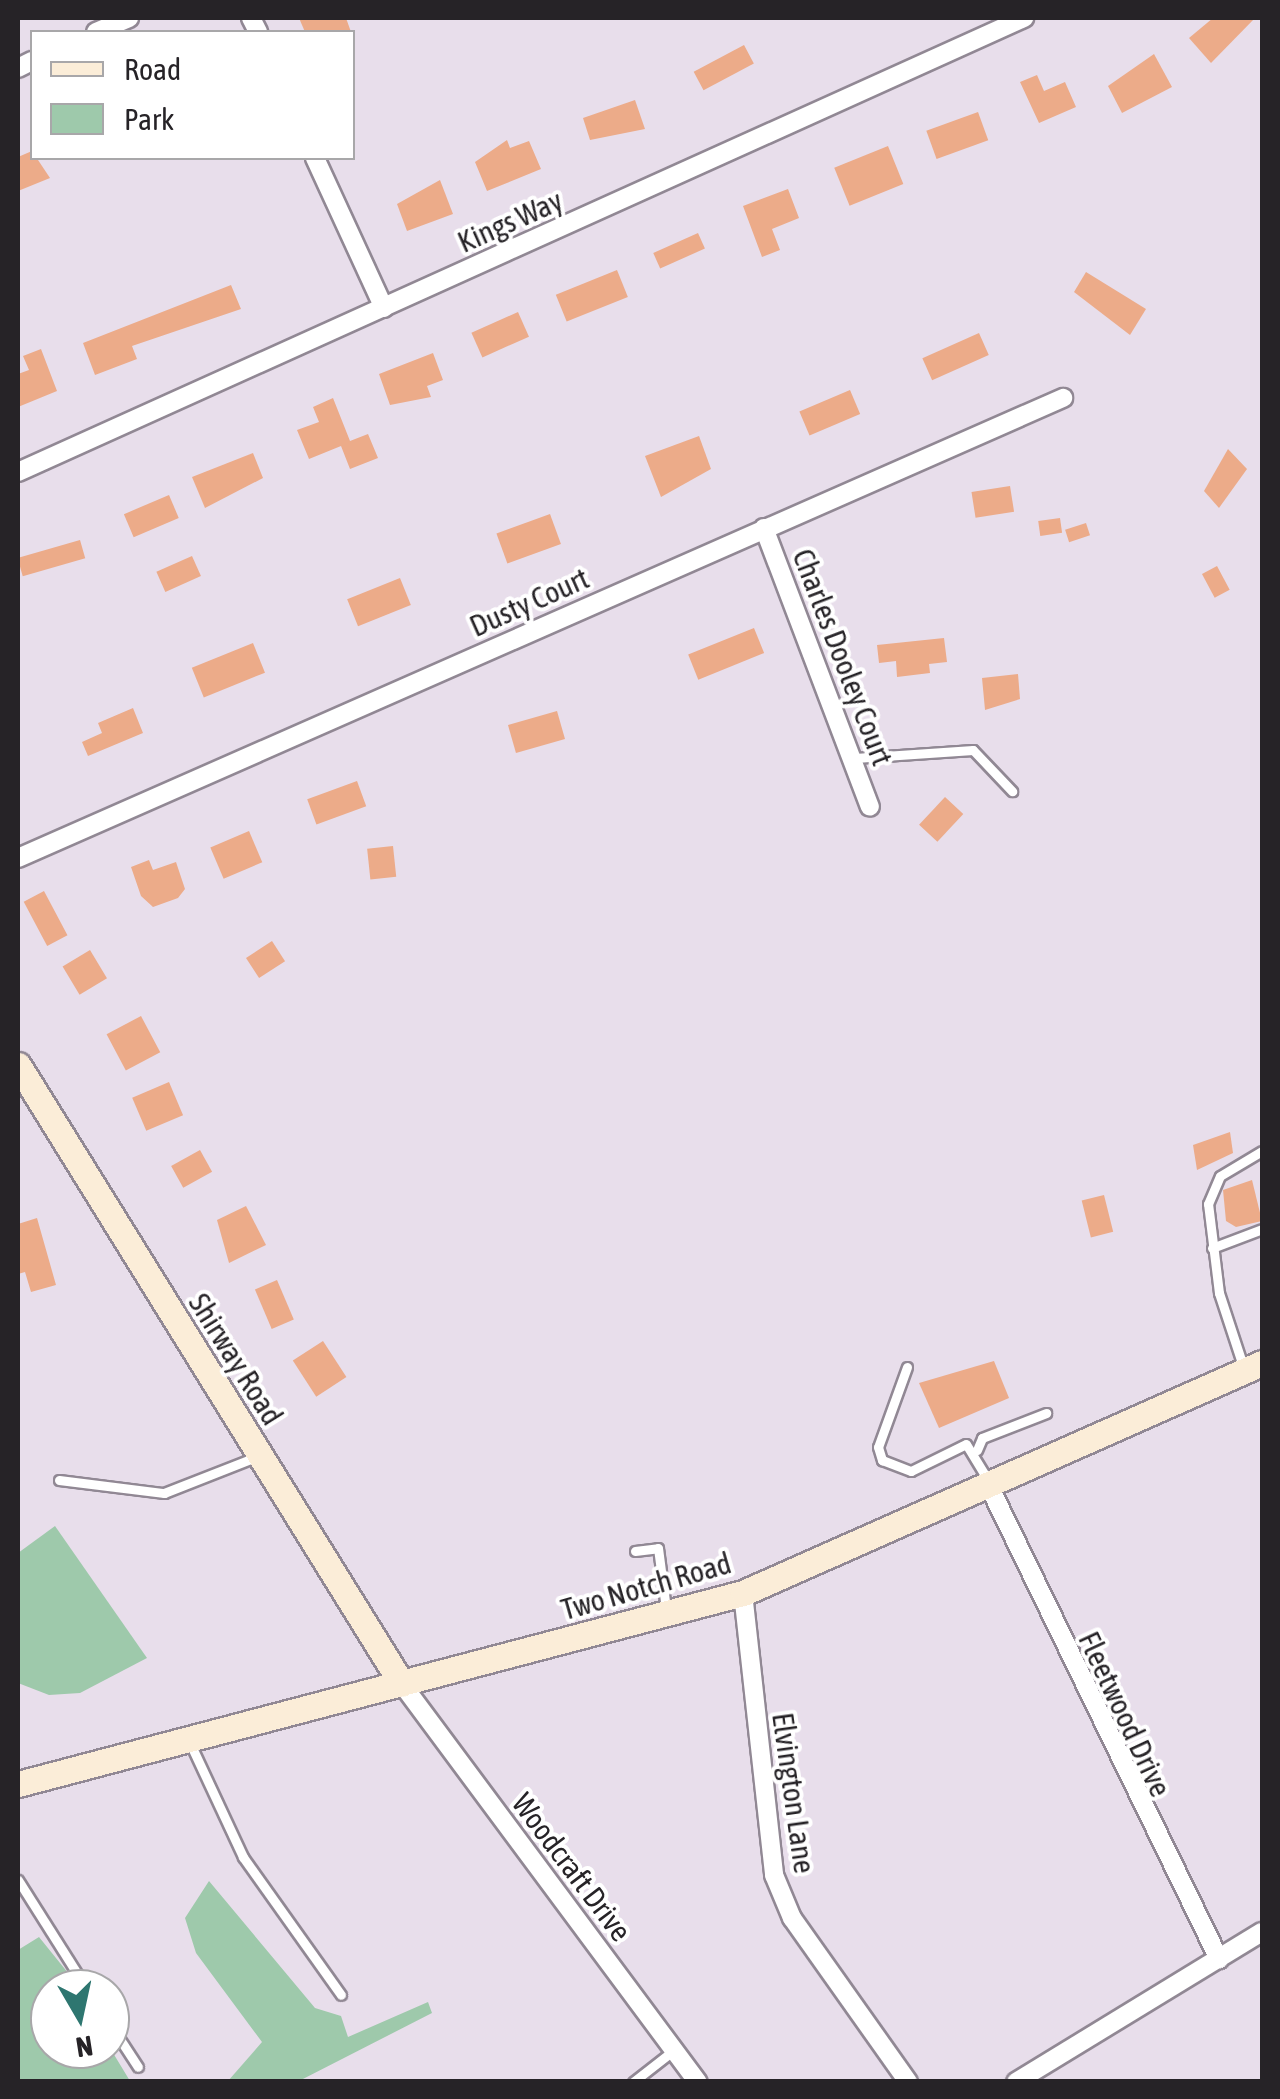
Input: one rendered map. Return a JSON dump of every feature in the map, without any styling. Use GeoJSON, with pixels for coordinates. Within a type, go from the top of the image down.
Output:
{"type":"FeatureCollection","features":[{"type":"Feature","properties":{"kind":"street"},"geometry":{"type":"LineString","coordinates":[[101,30],[129,18]]}},
{"type":"Feature","properties":{"kind":"street","name":"Kings Way"},"geometry":{"type":"LineString","coordinates":[[18,472],[1024,18]]}},
{"type":"Feature","properties":{"kind":"street"},"geometry":{"type":"LineString","coordinates":[[316,160],[384,308]]}},
{"type":"Feature","properties":{"kind":"street","name":"Dusty Court"},"geometry":{"type":"LineString","coordinates":[[18,858],[1063,398]]}},
{"type":"Feature","properties":{"kind":"street","name":"Charles Dooley Court"},"geometry":{"type":"LineString","coordinates":[[764,528],[824,701],[856,758],[870,807]]}},
{"type":"Feature","properties":{"kind":"street","name":"Shirway Road"},"geometry":{"type":"LineString","coordinates":[[18,1065],[402,1684]]}},
{"type":"Feature","properties":{"kind":"street","name":"Two Notch Road"},"geometry":{"type":"LineString","coordinates":[[18,1784],[668,1616],[743,1593],[990,1488],[1254,1367]]}},
{"type":"Feature","properties":{"kind":"street","name":"Fleetwood Drive"},"geometry":{"type":"LineString","coordinates":[[990,1488],[1219,1959]]}},
{"type":"Feature","properties":{"kind":"street","name":"Elvington Lane"},"geometry":{"type":"LineString","coordinates":[[743,1593],[774,1875],[792,1918],[908,2082]]}},
{"type":"Feature","properties":{"kind":"street","name":"Woodcraft Drive"},"geometry":{"type":"LineString","coordinates":[[402,1684],[698,2082]]}},
{"type":"Feature","properties":{"kind":"street"},"geometry":{"type":"LineString","coordinates":[[1016,2082],[1262,1932]]}},
{"type":"Feature","properties":{"kind":"lane"},"geometry":{"type":"LineString","coordinates":[[856,758],[973,750],[1012,790]]}},
{"type":"Feature","properties":{"kind":"lane"},"geometry":{"type":"LineString","coordinates":[[1254,1367],[1212,1248],[1211,1187],[1262,1151]]}},
{"type":"Feature","properties":{"kind":"lane"},"geometry":{"type":"LineString","coordinates":[[1212,1248],[1262,1229]]}},
{"type":"Feature","properties":{"kind":"lane"},"geometry":{"type":"LineString","coordinates":[[907,1367],[878,1447],[882,1460],[911,1470],[966,1444],[977,1450]]}},
{"type":"Feature","properties":{"kind":"lane"},"geometry":{"type":"LineString","coordinates":[[990,1488],[977,1450],[982,1438],[1046,1412]]}},
{"type":"Feature","properties":{"kind":"lane"},"geometry":{"type":"LineString","coordinates":[[59,1480],[164,1493],[258,1456]]}},
{"type":"Feature","properties":{"kind":"lane"},"geometry":{"type":"LineString","coordinates":[[635,1551],[658,1548],[668,1616]]}},
{"type":"Feature","properties":{"kind":"lane"},"geometry":{"type":"LineString","coordinates":[[188,1738],[243,1857],[341,1995]]}},
{"type":"Feature","properties":{"kind":"lane"},"geometry":{"type":"LineString","coordinates":[[18,1880],[74,1969]]}},
{"type":"Feature","properties":{"kind":"lane"},"geometry":{"type":"LineString","coordinates":[[632,2082],[674,2050]]}},
{"type":"Feature","properties":{"kind":"lane"},"geometry":{"type":"LineString","coordinates":[[130,2055],[138,2067]]}},
{"type":"Feature","properties":{"kind":"green space"},"geometry":{"type":"Polygon","coordinates":[[[55,1526],[147,1658],[80,1693],[49,1695],[18,1683],[18,1553],[55,1526]]]}},
{"type":"Feature","properties":{"kind":"green space"},"geometry":{"type":"Polygon","coordinates":[[[209,1881],[315,2008],[341,2016],[348,2037],[428,2002],[432,2013],[299,2081],[228,2081],[262,2042],[196,1953],[185,1918],[209,1881]]]}},
{"type":"Feature","properties":{"kind":"green space"},"geometry":{"type":"Polygon","coordinates":[[[39,1937],[65,1969],[30,1969],[30,2069],[123,2069],[130,2081],[18,2081],[18,1950],[39,1937]]]}},
{"type":"Feature","properties":{"kind":"building"},"geometry":{"type":"Polygon","coordinates":[[[299,18],[346,18],[350,30],[304,30],[299,18]]]}},
{"type":"Feature","properties":{"kind":"building"},"geometry":{"type":"Polygon","coordinates":[[[1213,18],[1255,18],[1211,63],[1189,38],[1213,18]]]}},
{"type":"Feature","properties":{"kind":"building"},"geometry":{"type":"Polygon","coordinates":[[[744,45],[754,64],[704,90],[694,72],[744,45]]]}},
{"type":"Feature","properties":{"kind":"building"},"geometry":{"type":"Polygon","coordinates":[[[1154,54],[1172,87],[1122,113],[1108,86],[1154,54]]]}},
{"type":"Feature","properties":{"kind":"building"},"geometry":{"type":"Polygon","coordinates":[[[1037,75],[1044,91],[1065,82],[1076,107],[1039,123],[1020,82],[1037,75]]]}},
{"type":"Feature","properties":{"kind":"building"},"geometry":{"type":"Polygon","coordinates":[[[635,100],[645,129],[590,140],[583,118],[635,100]]]}},
{"type":"Feature","properties":{"kind":"building"},"geometry":{"type":"Polygon","coordinates":[[[978,112],[988,140],[937,159],[926,131],[978,112]]]}},
{"type":"Feature","properties":{"kind":"building"},"geometry":{"type":"Polygon","coordinates":[[[507,140],[510,148],[529,141],[541,169],[487,191],[475,162],[507,140]]]}},
{"type":"Feature","properties":{"kind":"building"},"geometry":{"type":"Polygon","coordinates":[[[888,146],[903,184],[850,206],[834,168],[888,146]]]}},
{"type":"Feature","properties":{"kind":"building"},"geometry":{"type":"Polygon","coordinates":[[[30,152],[30,160],[38,160],[50,178],[18,191],[18,157],[30,152]]]}},
{"type":"Feature","properties":{"kind":"building"},"geometry":{"type":"Polygon","coordinates":[[[440,180],[453,214],[407,231],[397,204],[440,180]]]}},
{"type":"Feature","properties":{"kind":"building"},"geometry":{"type":"Polygon","coordinates":[[[788,189],[799,218],[772,229],[780,250],[762,257],[743,206],[788,189]]]}},
{"type":"Feature","properties":{"kind":"building"},"geometry":{"type":"Polygon","coordinates":[[[698,233],[705,249],[660,268],[653,253],[698,233]]]}},
{"type":"Feature","properties":{"kind":"building"},"geometry":{"type":"Polygon","coordinates":[[[617,270],[628,297],[567,322],[556,295],[617,270]]]}},
{"type":"Feature","properties":{"kind":"building"},"geometry":{"type":"Polygon","coordinates":[[[1086,272],[1146,309],[1130,335],[1074,292],[1086,272]]]}},
{"type":"Feature","properties":{"kind":"building"},"geometry":{"type":"Polygon","coordinates":[[[231,285],[241,309],[132,346],[137,359],[95,375],[83,343],[231,285]]]}},
{"type":"Feature","properties":{"kind":"building"},"geometry":{"type":"Polygon","coordinates":[[[518,312],[529,337],[482,357],[471,333],[518,312]]]}},
{"type":"Feature","properties":{"kind":"building"},"geometry":{"type":"Polygon","coordinates":[[[979,333],[989,355],[932,380],[922,358],[979,333]]]}},
{"type":"Feature","properties":{"kind":"building"},"geometry":{"type":"Polygon","coordinates":[[[41,349],[57,391],[18,407],[18,374],[29,370],[23,356],[41,349]]]}},
{"type":"Feature","properties":{"kind":"building"},"geometry":{"type":"Polygon","coordinates":[[[433,353],[443,380],[427,386],[431,397],[390,405],[379,374],[433,353]]]}},
{"type":"Feature","properties":{"kind":"building"},"geometry":{"type":"Polygon","coordinates":[[[850,390],[860,414],[810,435],[799,411],[850,390]]]}},
{"type":"Feature","properties":{"kind":"building"},"geometry":{"type":"Polygon","coordinates":[[[333,398],[350,441],[368,434],[378,458],[350,469],[341,446],[309,459],[297,430],[319,422],[313,407],[333,398]]]}},
{"type":"Feature","properties":{"kind":"building"},"geometry":{"type":"Polygon","coordinates":[[[699,436],[711,469],[661,497],[645,456],[699,436]]]}},
{"type":"Feature","properties":{"kind":"building"},"geometry":{"type":"Polygon","coordinates":[[[1228,449],[1247,469],[1219,508],[1204,491],[1228,449]]]}},
{"type":"Feature","properties":{"kind":"building"},"geometry":{"type":"Polygon","coordinates":[[[253,453],[263,478],[205,508],[192,477],[253,453]]]}},
{"type":"Feature","properties":{"kind":"building"},"geometry":{"type":"Polygon","coordinates":[[[1010,486],[1014,512],[976,518],[971,492],[1010,486]]]}},
{"type":"Feature","properties":{"kind":"building"},"geometry":{"type":"Polygon","coordinates":[[[169,495],[179,518],[134,537],[124,514],[169,495]]]}},
{"type":"Feature","properties":{"kind":"building"},"geometry":{"type":"Polygon","coordinates":[[[550,514],[561,544],[507,564],[496,533],[550,514]]]}},
{"type":"Feature","properties":{"kind":"building"},"geometry":{"type":"Polygon","coordinates":[[[1060,518],[1062,533],[1040,536],[1038,521],[1060,518]]]}},
{"type":"Feature","properties":{"kind":"building"},"geometry":{"type":"Polygon","coordinates":[[[1086,523],[1090,535],[1069,542],[1065,530],[1086,523]]]}},
{"type":"Feature","properties":{"kind":"building"},"geometry":{"type":"Polygon","coordinates":[[[80,540],[85,558],[23,576],[18,558],[80,540]]]}},
{"type":"Feature","properties":{"kind":"building"},"geometry":{"type":"Polygon","coordinates":[[[192,556],[201,576],[165,592],[156,572],[192,556]]]}},
{"type":"Feature","properties":{"kind":"building"},"geometry":{"type":"Polygon","coordinates":[[[1217,566],[1230,590],[1215,598],[1202,574],[1217,566]]]}},
{"type":"Feature","properties":{"kind":"building"},"geometry":{"type":"Polygon","coordinates":[[[400,578],[411,605],[358,626],[347,599],[400,578]]]}},
{"type":"Feature","properties":{"kind":"building"},"geometry":{"type":"Polygon","coordinates":[[[754,628],[764,653],[698,680],[688,655],[754,628]]]}},
{"type":"Feature","properties":{"kind":"building"},"geometry":{"type":"Polygon","coordinates":[[[944,638],[947,662],[929,664],[930,673],[897,677],[896,661],[879,663],[877,645],[944,638]]]}},
{"type":"Feature","properties":{"kind":"building"},"geometry":{"type":"Polygon","coordinates":[[[253,643],[265,673],[204,697],[192,668],[253,643]]]}},
{"type":"Feature","properties":{"kind":"building"},"geometry":{"type":"Polygon","coordinates":[[[1018,674],[1020,699],[985,710],[982,678],[1018,674]]]}},
{"type":"Feature","properties":{"kind":"building"},"geometry":{"type":"Polygon","coordinates":[[[133,708],[143,733],[88,756],[82,742],[102,733],[98,723],[133,708]]]}},
{"type":"Feature","properties":{"kind":"building"},"geometry":{"type":"Polygon","coordinates":[[[557,711],[565,739],[516,753],[508,725],[557,711]]]}},
{"type":"Feature","properties":{"kind":"building"},"geometry":{"type":"Polygon","coordinates":[[[357,781],[366,806],[316,824],[307,799],[357,781]]]}},
{"type":"Feature","properties":{"kind":"building"},"geometry":{"type":"Polygon","coordinates":[[[945,797],[963,814],[937,842],[919,825],[945,797]]]}},
{"type":"Feature","properties":{"kind":"building"},"geometry":{"type":"Polygon","coordinates":[[[249,831],[262,862],[224,879],[210,847],[249,831]]]}},
{"type":"Feature","properties":{"kind":"building"},"geometry":{"type":"Polygon","coordinates":[[[393,846],[396,877],[370,880],[367,849],[393,846]]]}},
{"type":"Feature","properties":{"kind":"building"},"geometry":{"type":"Polygon","coordinates":[[[149,860],[153,870],[176,862],[185,889],[178,898],[153,907],[141,896],[131,867],[149,860]]]}},
{"type":"Feature","properties":{"kind":"building"},"geometry":{"type":"Polygon","coordinates":[[[44,891],[67,935],[47,946],[24,902],[44,891]]]}},
{"type":"Feature","properties":{"kind":"building"},"geometry":{"type":"Polygon","coordinates":[[[272,941],[285,961],[259,978],[246,958],[272,941]]]}},
{"type":"Feature","properties":{"kind":"building"},"geometry":{"type":"Polygon","coordinates":[[[90,950],[107,978],[80,995],[63,966],[90,950]]]}},
{"type":"Feature","properties":{"kind":"building"},"geometry":{"type":"Polygon","coordinates":[[[141,1016],[160,1052],[126,1071],[107,1034],[141,1016]]]}},
{"type":"Feature","properties":{"kind":"building"},"geometry":{"type":"Polygon","coordinates":[[[169,1082],[183,1115],[146,1131],[132,1098],[169,1082]]]}},
{"type":"Feature","properties":{"kind":"building"},"geometry":{"type":"Polygon","coordinates":[[[1230,1132],[1233,1153],[1197,1170],[1193,1145],[1230,1132]]]}},
{"type":"Feature","properties":{"kind":"building"},"geometry":{"type":"Polygon","coordinates":[[[200,1150],[212,1172],[183,1188],[171,1166],[200,1150]]]}},
{"type":"Feature","properties":{"kind":"building"},"geometry":{"type":"Polygon","coordinates":[[[1252,1180],[1262,1221],[1236,1227],[1226,1221],[1223,1190],[1252,1180]]]}},
{"type":"Feature","properties":{"kind":"building"},"geometry":{"type":"Polygon","coordinates":[[[1104,1195],[1113,1232],[1091,1237],[1082,1201],[1104,1195]]]}},
{"type":"Feature","properties":{"kind":"building"},"geometry":{"type":"Polygon","coordinates":[[[246,1206],[266,1245],[229,1263],[217,1220],[246,1206]]]}},
{"type":"Feature","properties":{"kind":"building"},"geometry":{"type":"Polygon","coordinates":[[[37,1218],[56,1285],[31,1292],[25,1272],[18,1274],[18,1224],[37,1218]]]}},
{"type":"Feature","properties":{"kind":"building"},"geometry":{"type":"Polygon","coordinates":[[[277,1280],[294,1320],[272,1329],[255,1289],[277,1280]]]}},
{"type":"Feature","properties":{"kind":"building"},"geometry":{"type":"Polygon","coordinates":[[[323,1341],[346,1377],[316,1397],[293,1361],[323,1341]]]}},
{"type":"Feature","properties":{"kind":"building"},"geometry":{"type":"Polygon","coordinates":[[[994,1361],[1009,1398],[939,1428],[919,1383],[994,1361]]]}}]}
